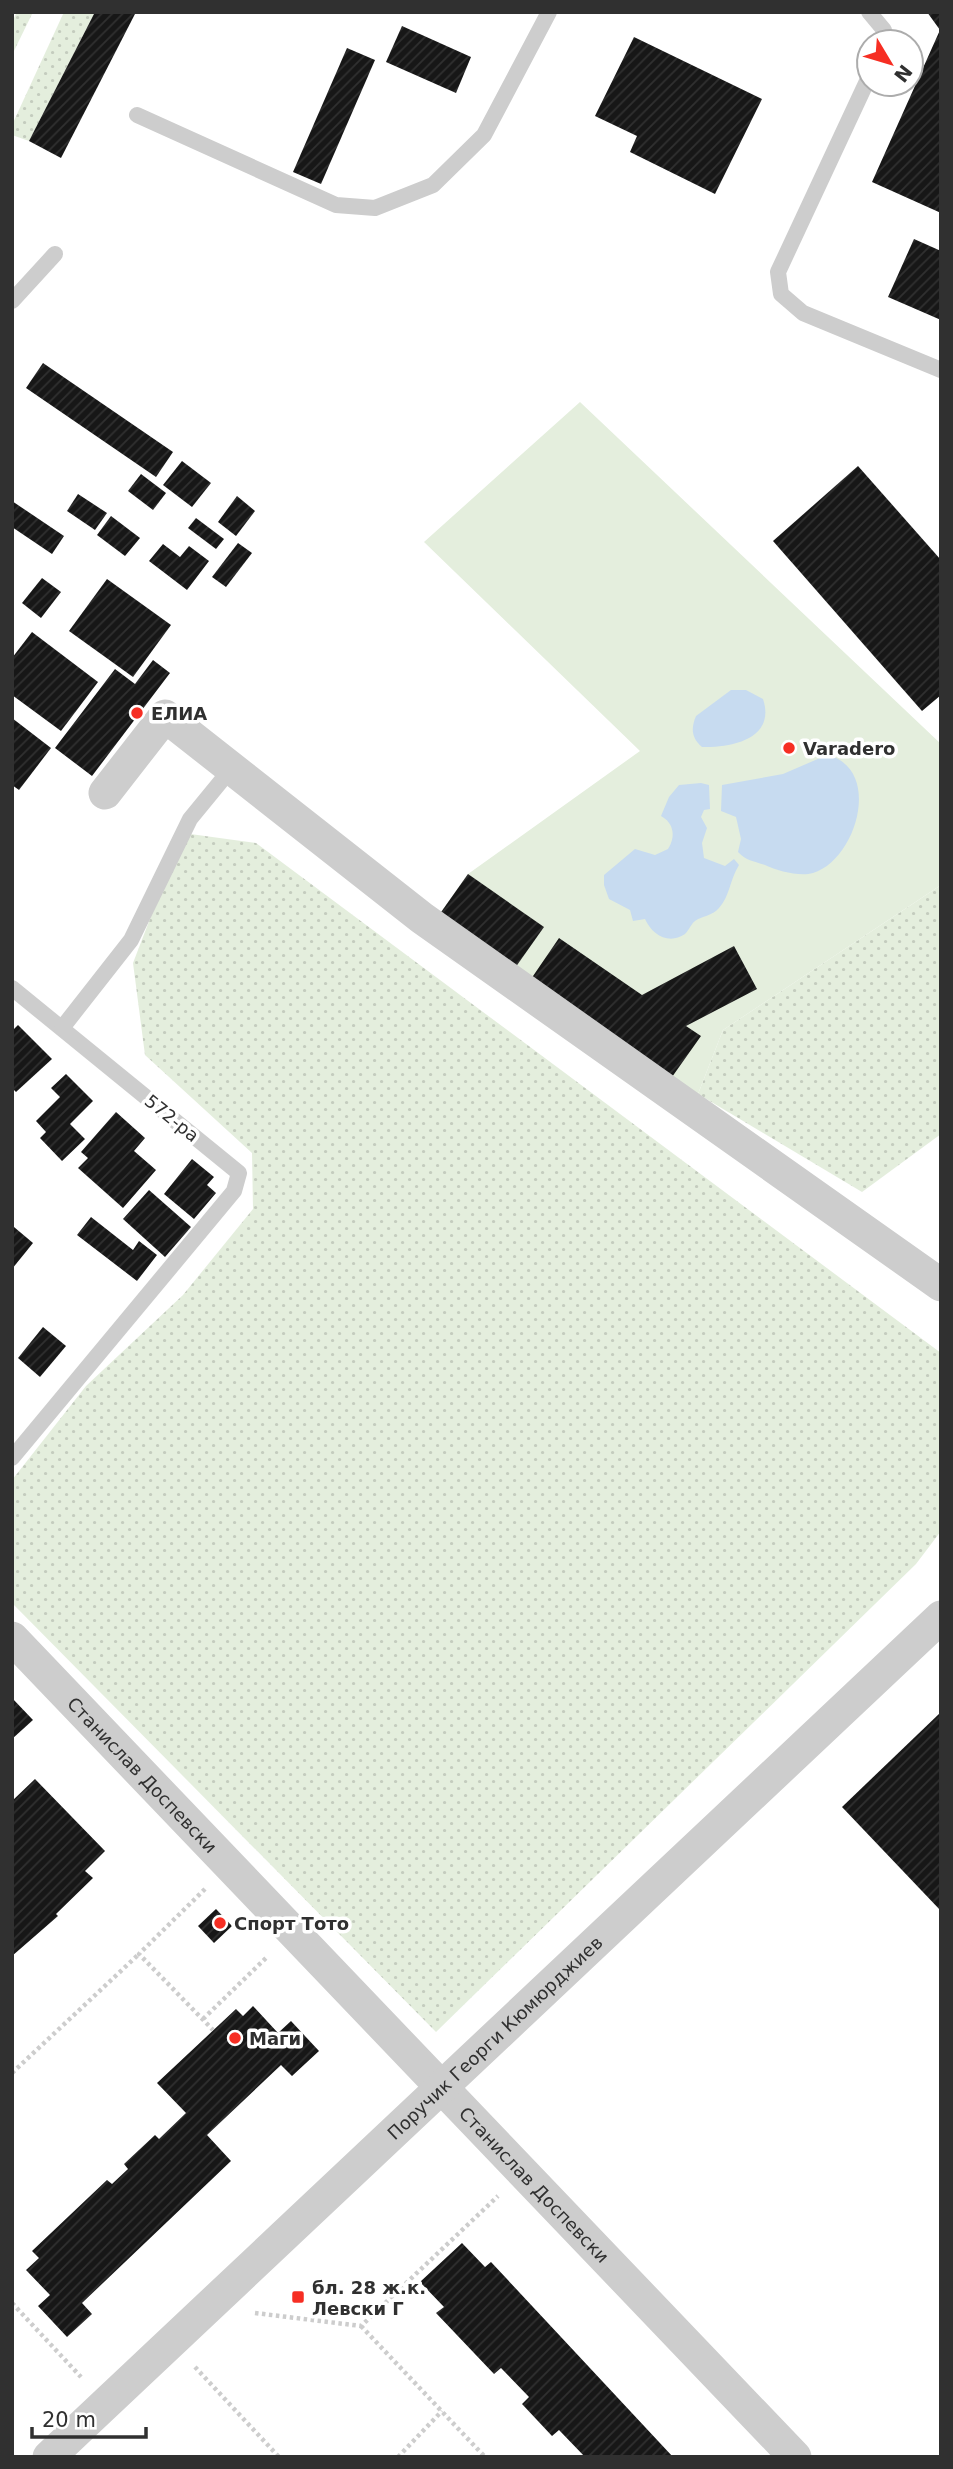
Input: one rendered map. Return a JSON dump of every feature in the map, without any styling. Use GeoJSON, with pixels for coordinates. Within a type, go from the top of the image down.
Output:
{"type":"FeatureCollection","features":[{"type":"Feature","properties":{"kind":"street"},"geometry":{"type":"LineString","coordinates":[[106,793],[164,716],[422,918],[941,1285]]}},
{"type":"Feature","properties":{"kind":"street","name":"Поручик Георги Кюмюрджиев"},"geometry":{"type":"LineString","coordinates":[[49,2457],[941,1617]]}},
{"type":"Feature","properties":{"kind":"street","name":"Станислав Доспевски"},"geometry":{"type":"LineString","coordinates":[[12,1637],[443,2085],[795,2457]]}},
{"type":"Feature","properties":{"kind":"lane"},"geometry":{"type":"LineString","coordinates":[[137,115],[336,205],[375,208],[433,185],[484,135],[548,12]]}},
{"type":"Feature","properties":{"kind":"lane"},"geometry":{"type":"LineString","coordinates":[[869,12],[882,28]]}},
{"type":"Feature","properties":{"kind":"lane"},"geometry":{"type":"LineString","coordinates":[[859,98],[778,272],[781,294],[803,313],[941,370]]}},
{"type":"Feature","properties":{"kind":"lane"},"geometry":{"type":"LineString","coordinates":[[12,301],[55,254]]}},
{"type":"Feature","properties":{"kind":"lane"},"geometry":{"type":"LineString","coordinates":[[12,988],[62,1028],[131,940],[190,819],[231,769]]}},
{"type":"Feature","properties":{"kind":"lane","name":"572-ра"},"geometry":{"type":"LineString","coordinates":[[12,1458],[234,1191],[239,1181],[239,1173],[62,1028]]}},
{"type":"Feature","properties":{"kind":"path"},"geometry":{"type":"LineString","coordinates":[[12,2073],[231,1864]]}},
{"type":"Feature","properties":{"kind":"path"},"geometry":{"type":"LineString","coordinates":[[203,2019],[294,1930]]}},
{"type":"Feature","properties":{"kind":"path"},"geometry":{"type":"LineString","coordinates":[[139,1954],[213,2030]]}},
{"type":"Feature","properties":{"kind":"path"},"geometry":{"type":"LineString","coordinates":[[361,2326],[524,2171]]}},
{"type":"Feature","properties":{"kind":"path"},"geometry":{"type":"LineString","coordinates":[[12,2303],[105,2404]]}},
{"type":"Feature","properties":{"kind":"path"},"geometry":{"type":"LineString","coordinates":[[271,2315],[361,2326],[485,2457]]}},
{"type":"Feature","properties":{"kind":"path"},"geometry":{"type":"LineString","coordinates":[[171,2341],[279,2457]]}},
{"type":"Feature","properties":{"kind":"path"},"geometry":{"type":"LineString","coordinates":[[398,2457],[442,2411]]}},
{"type":"Feature","properties":{"kind":"green space"},"geometry":{"type":"Polygon","coordinates":[[[17,12],[33,12],[12,55],[12,22],[17,12]]]}},
{"type":"Feature","properties":{"kind":"green space"},"geometry":{"type":"Polygon","coordinates":[[[64,12],[95,12],[29,141],[12,135],[12,125],[64,12]]]}},
{"type":"Feature","properties":{"kind":"green space","name":"Varadero"},"geometry":{"type":"Polygon","coordinates":[[[580,402],[941,744],[941,885],[723,1030],[698,1094],[439,915],[468,874],[640,751],[424,542],[580,402]]]}},
{"type":"Feature","properties":{"kind":"green space"},"geometry":{"type":"Polygon","coordinates":[[[183,833],[256,843],[941,1353],[941,1531],[916,1564],[436,2032],[12,1603],[12,1480],[86,1386],[183,1295],[253,1209],[252,1153],[145,1055],[133,963],[183,833]]]}},
{"type":"Feature","properties":{"kind":"green space"},"geometry":{"type":"Polygon","coordinates":[[[941,885],[941,1134],[862,1192],[698,1094],[723,1030],[941,885]]]}},
{"type":"Feature","properties":{"kind":"water"},"geometry":{"type":"Polygon","coordinates":[[[731,690],[746,690],[763,699],[763,723],[758,732],[738,743],[702,747],[693,733],[696,716],[731,690]]]}},
{"type":"Feature","properties":{"kind":"water"},"geometry":{"type":"Polygon","coordinates":[[[827,755],[844,763],[855,777],[859,795],[858,814],[842,851],[829,865],[808,874],[782,871],[741,855],[738,852],[741,839],[736,817],[721,811],[722,785],[783,774],[827,755]]]}},
{"type":"Feature","properties":{"kind":"water"},"geometry":{"type":"Polygon","coordinates":[[[679,785],[709,785],[710,809],[704,810],[701,817],[707,828],[702,843],[704,858],[725,866],[734,859],[739,865],[726,898],[719,908],[695,921],[685,934],[673,939],[662,937],[652,930],[645,919],[633,921],[630,910],[609,899],[604,875],[635,849],[655,855],[668,849],[672,831],[669,822],[661,816],[669,797],[679,785]]]}},
{"type":"Feature","properties":{"kind":"building"},"geometry":{"type":"Polygon","coordinates":[[[95,12],[136,12],[61,158],[29,141],[95,12]]]}},
{"type":"Feature","properties":{"kind":"building"},"geometry":{"type":"Polygon","coordinates":[[[927,12],[941,12],[941,213],[872,182],[910,98],[925,98],[925,64],[940,30],[927,12]]]}},
{"type":"Feature","properties":{"kind":"building"},"geometry":{"type":"Polygon","coordinates":[[[402,26],[471,57],[456,93],[386,62],[402,26]]]}},
{"type":"Feature","properties":{"kind":"building"},"geometry":{"type":"Polygon","coordinates":[[[634,37],[762,99],[715,194],[630,152],[637,136],[595,116],[634,37]]]}},
{"type":"Feature","properties":{"kind":"building"},"geometry":{"type":"Polygon","coordinates":[[[347,48],[375,60],[321,184],[293,172],[347,48]]]}},
{"type":"Feature","properties":{"kind":"building"},"geometry":{"type":"Polygon","coordinates":[[[914,239],[941,251],[941,320],[888,297],[914,239]]]}},
{"type":"Feature","properties":{"kind":"building"},"geometry":{"type":"Polygon","coordinates":[[[43,363],[173,452],[156,477],[26,388],[43,363]]]}},
{"type":"Feature","properties":{"kind":"building"},"geometry":{"type":"Polygon","coordinates":[[[182,461],[211,483],[192,507],[163,485],[182,461]]]}},
{"type":"Feature","properties":{"kind":"building"},"geometry":{"type":"Polygon","coordinates":[[[858,466],[941,560],[941,695],[922,711],[773,541],[858,466]]]}},
{"type":"Feature","properties":{"kind":"building"},"geometry":{"type":"Polygon","coordinates":[[[141,474],[166,493],[153,510],[128,491],[141,474]]]}},
{"type":"Feature","properties":{"kind":"building"},"geometry":{"type":"Polygon","coordinates":[[[78,494],[107,513],[95,530],[67,511],[78,494]]]}},
{"type":"Feature","properties":{"kind":"building"},"geometry":{"type":"Polygon","coordinates":[[[237,496],[255,511],[236,536],[218,522],[237,496]]]}},
{"type":"Feature","properties":{"kind":"building"},"geometry":{"type":"Polygon","coordinates":[[[12,501],[64,536],[52,554],[12,527],[12,501]]]}},
{"type":"Feature","properties":{"kind":"building"},"geometry":{"type":"Polygon","coordinates":[[[111,516],[140,538],[125,556],[97,535],[111,516]]]}},
{"type":"Feature","properties":{"kind":"building"},"geometry":{"type":"Polygon","coordinates":[[[196,518],[224,539],[216,549],[188,528],[196,518]]]}},
{"type":"Feature","properties":{"kind":"building"},"geometry":{"type":"Polygon","coordinates":[[[238,543],[252,553],[226,587],[212,577],[238,543]]]}},
{"type":"Feature","properties":{"kind":"building"},"geometry":{"type":"Polygon","coordinates":[[[163,544],[180,557],[189,546],[209,561],[187,590],[149,561],[163,544]]]}},
{"type":"Feature","properties":{"kind":"building"},"geometry":{"type":"Polygon","coordinates":[[[42,578],[61,592],[41,618],[22,603],[42,578]]]}},
{"type":"Feature","properties":{"kind":"building"},"geometry":{"type":"Polygon","coordinates":[[[107,579],[171,625],[133,677],[69,631],[107,579]]]}},
{"type":"Feature","properties":{"kind":"building"},"geometry":{"type":"Polygon","coordinates":[[[32,632],[98,682],[61,731],[12,695],[12,658],[32,632]]]}},
{"type":"Feature","properties":{"kind":"building"},"geometry":{"type":"Polygon","coordinates":[[[153,660],[170,673],[92,776],[55,748],[115,669],[135,684],[153,660]]]}},
{"type":"Feature","properties":{"kind":"building"},"geometry":{"type":"Polygon","coordinates":[[[12,718],[51,748],[19,790],[12,785],[12,718]]]}},
{"type":"Feature","properties":{"kind":"building"},"geometry":{"type":"Polygon","coordinates":[[[468,874],[544,927],[515,968],[439,915],[468,874]]]}},
{"type":"Feature","properties":{"kind":"building"},"geometry":{"type":"Polygon","coordinates":[[[559,938],[642,995],[734,946],[757,989],[686,1026],[701,1036],[672,1077],[531,979],[559,938]]]}},
{"type":"Feature","properties":{"kind":"building"},"geometry":{"type":"Polygon","coordinates":[[[18,1025],[52,1059],[16,1092],[12,1088],[12,1031],[18,1025]]]}},
{"type":"Feature","properties":{"kind":"building"},"geometry":{"type":"Polygon","coordinates":[[[66,1074],[93,1101],[70,1124],[85,1139],[62,1161],[40,1138],[46,1132],[36,1121],[60,1097],[51,1088],[66,1074]]]}},
{"type":"Feature","properties":{"kind":"building"},"geometry":{"type":"Polygon","coordinates":[[[116,1112],[145,1138],[134,1151],[156,1170],[123,1208],[78,1168],[88,1158],[81,1152],[116,1112]]]}},
{"type":"Feature","properties":{"kind":"building"},"geometry":{"type":"Polygon","coordinates":[[[192,1159],[214,1177],[207,1185],[216,1193],[194,1219],[164,1194],[192,1159]]]}},
{"type":"Feature","properties":{"kind":"building"},"geometry":{"type":"Polygon","coordinates":[[[149,1190],[191,1227],[165,1257],[123,1219],[149,1190]]]}},
{"type":"Feature","properties":{"kind":"building"},"geometry":{"type":"Polygon","coordinates":[[[91,1217],[133,1250],[139,1241],[157,1255],[137,1281],[77,1235],[91,1217]]]}},
{"type":"Feature","properties":{"kind":"building"},"geometry":{"type":"Polygon","coordinates":[[[14,1227],[33,1243],[12,1269],[12,1229],[14,1227]]]}},
{"type":"Feature","properties":{"kind":"building"},"geometry":{"type":"Polygon","coordinates":[[[43,1327],[66,1346],[40,1377],[18,1358],[43,1327]]]}},
{"type":"Feature","properties":{"kind":"building"},"geometry":{"type":"Polygon","coordinates":[[[12,1698],[33,1720],[12,1739],[12,1698]]]}},
{"type":"Feature","properties":{"kind":"building"},"geometry":{"type":"Polygon","coordinates":[[[941,1712],[941,1911],[842,1807],[941,1712]]]}},
{"type":"Feature","properties":{"kind":"building"},"geometry":{"type":"Polygon","coordinates":[[[35,1779],[105,1851],[85,1871],[93,1878],[56,1914],[58,1916],[12,1956],[12,1801],[35,1779]]]}},
{"type":"Feature","properties":{"kind":"building"},"geometry":{"type":"Polygon","coordinates":[[[216,1909],[232,1926],[214,1943],[198,1926],[216,1909]]]}},
{"type":"Feature","properties":{"kind":"building"},"geometry":{"type":"Polygon","coordinates":[[[253,2006],[278,2033],[291,2021],[319,2051],[292,2076],[281,2065],[207,2135],[231,2161],[82,2303],[92,2314],[67,2337],[38,2306],[50,2295],[26,2270],[39,2258],[32,2251],[107,2180],[112,2184],[128,2169],[124,2164],[155,2135],[159,2139],[186,2113],[157,2083],[236,2009],[243,2016],[253,2006]]]}},
{"type":"Feature","properties":{"kind":"building"},"geometry":{"type":"Polygon","coordinates":[[[462,2243],[485,2267],[491,2262],[673,2457],[585,2457],[559,2430],[552,2436],[522,2404],[529,2397],[501,2368],[494,2374],[436,2313],[444,2307],[420,2282],[462,2243]]]}},
{"type":"Feature","properties":{"kind":"place","name":"ЕЛИА"},"geometry":{"type":"Point","coordinates":[137,713]}},
{"type":"Feature","properties":{"kind":"place","name":"Varadero"},"geometry":{"type":"Point","coordinates":[789,748]}},
{"type":"Feature","properties":{"kind":"place","name":"Спорт Тото"},"geometry":{"type":"Point","coordinates":[220,1923]}},
{"type":"Feature","properties":{"kind":"place","name":"Маги"},"geometry":{"type":"Point","coordinates":[235,2038]}},
{"type":"Feature","properties":{"kind":"place","name":"бл. 28 ж.к. Левски Г"},"geometry":{"type":"Point","coordinates":[298,2297]}}]}
